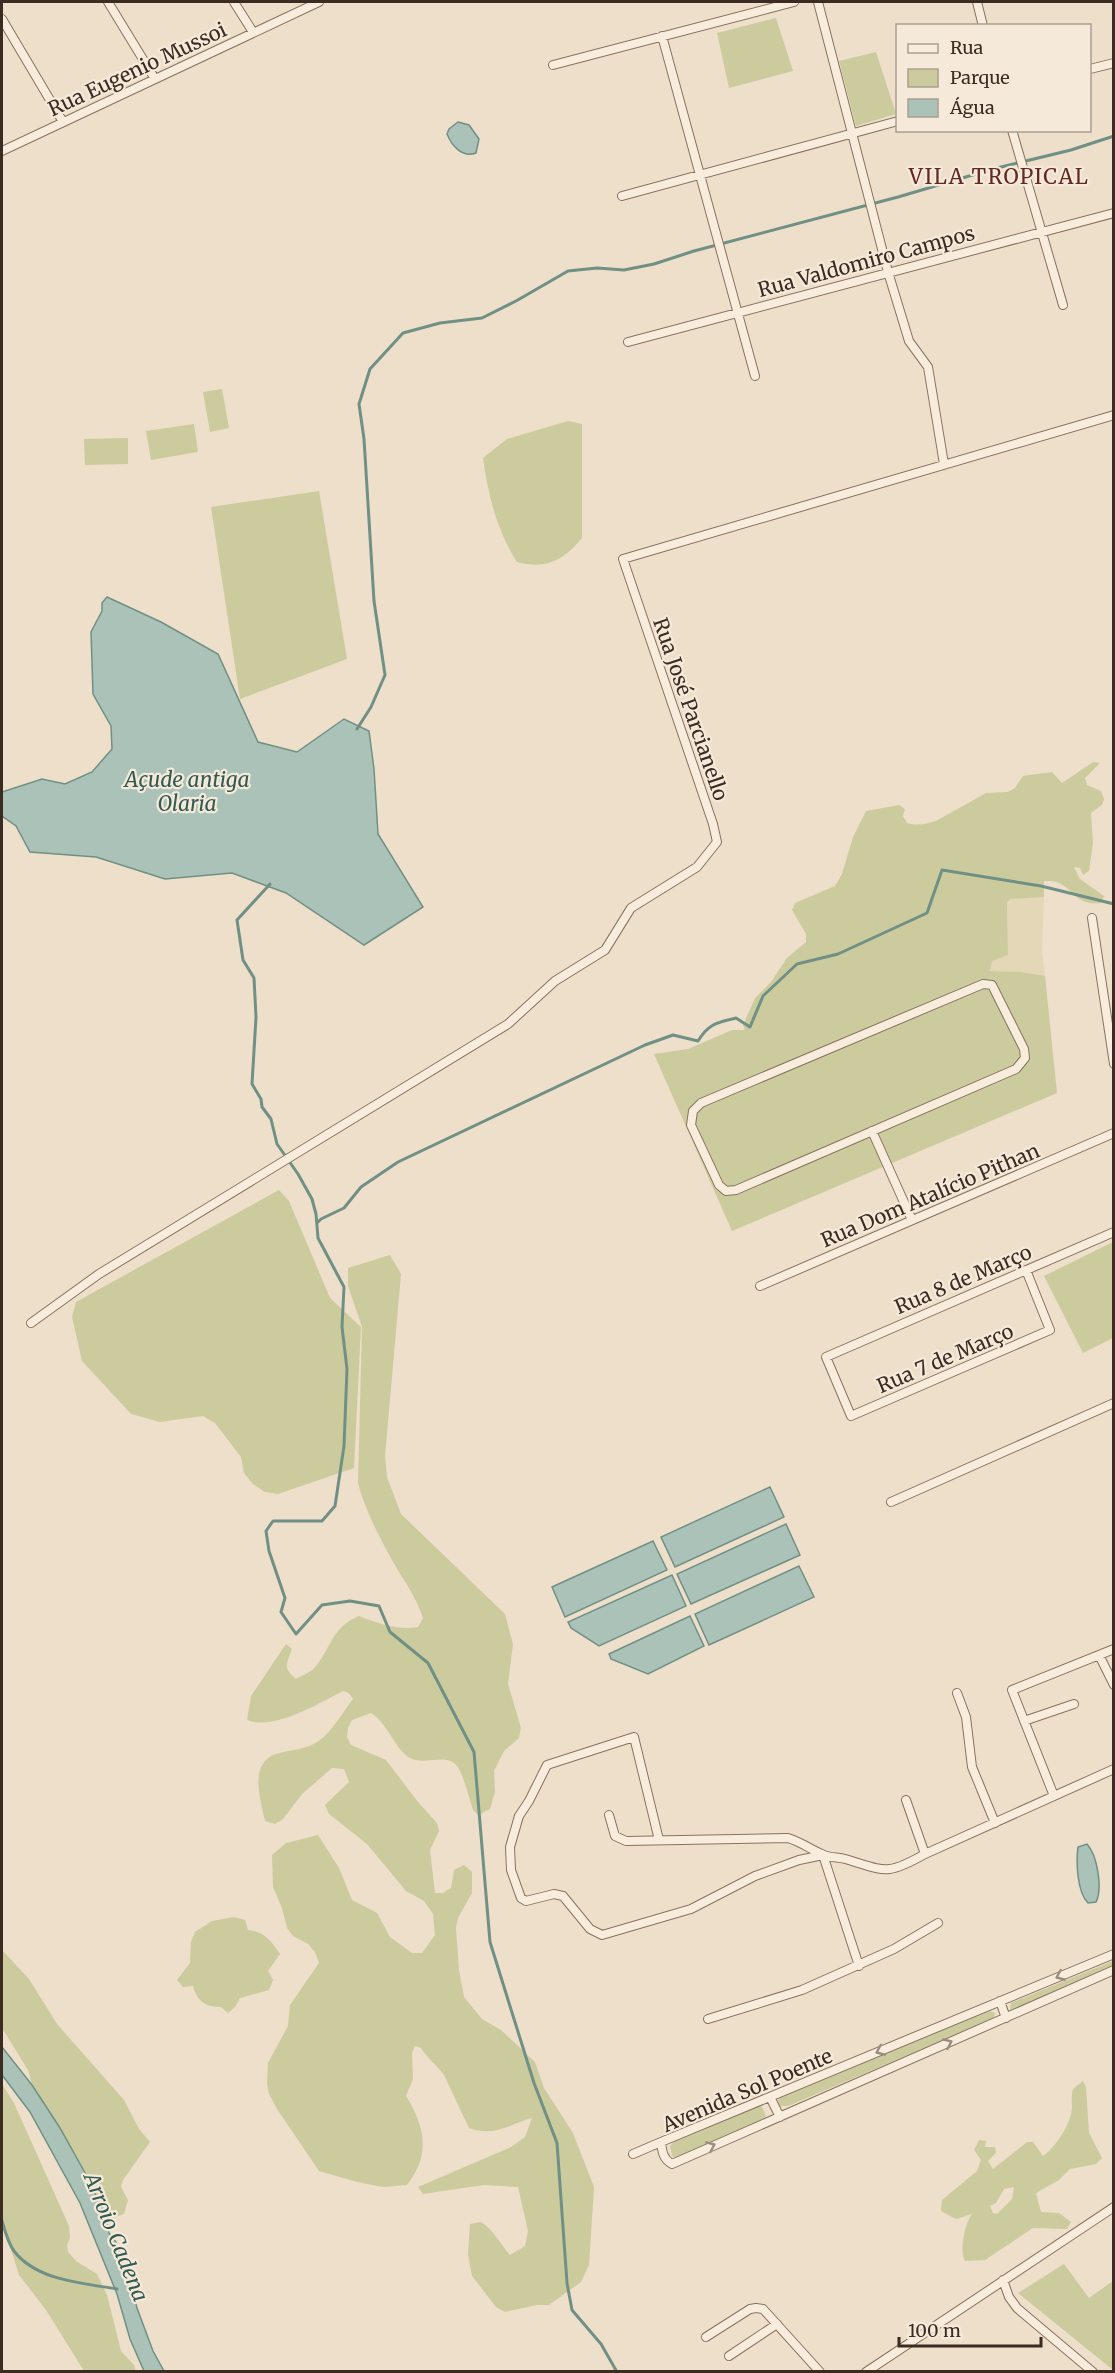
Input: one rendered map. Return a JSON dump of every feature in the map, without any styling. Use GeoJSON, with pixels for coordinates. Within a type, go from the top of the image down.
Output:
{"type":"FeatureCollection","features":[{"type":"Feature","properties":{"kind":"street"},"geometry":{"type":"LineString","coordinates":[[108,2],[155,79]]}},
{"type":"Feature","properties":{"kind":"street"},"geometry":{"type":"LineString","coordinates":[[234,2],[253,33]]}},
{"type":"Feature","properties":{"kind":"street","name":"Rua Eugenio Mussoi"},"geometry":{"type":"LineString","coordinates":[[2,151],[319,2]]}},
{"type":"Feature","properties":{"kind":"street"},"geometry":{"type":"LineString","coordinates":[[553,65],[767,5],[794,2]]}},
{"type":"Feature","properties":{"kind":"street"},"geometry":{"type":"LineString","coordinates":[[818,2],[888,272],[909,341],[928,367],[944,464]]}},
{"type":"Feature","properties":{"kind":"street"},"geometry":{"type":"LineString","coordinates":[[977,2],[982,24]]}},
{"type":"Feature","properties":{"kind":"street"},"geometry":{"type":"LineString","coordinates":[[2,19],[63,122]]}},
{"type":"Feature","properties":{"kind":"street"},"geometry":{"type":"LineString","coordinates":[[662,36],[756,376]]}},
{"type":"Feature","properties":{"kind":"street"},"geometry":{"type":"LineString","coordinates":[[1091,68],[1113,63]]}},
{"type":"Feature","properties":{"kind":"street"},"geometry":{"type":"LineString","coordinates":[[622,196],[896,121]]}},
{"type":"Feature","properties":{"kind":"street"},"geometry":{"type":"LineString","coordinates":[[1013,132],[1063,305]]}},
{"type":"Feature","properties":{"kind":"street","name":"Rua Valdomiro Campos"},"geometry":{"type":"LineString","coordinates":[[628,342],[1113,213]]}},
{"type":"Feature","properties":{"kind":"street","name":"Rua José Parcianello"},"geometry":{"type":"LineString","coordinates":[[31,1323],[99,1274],[508,1024],[555,981],[604,950],[631,908],[698,867],[717,842],[713,824],[623,559],[1113,415]]}},
{"type":"Feature","properties":{"kind":"street"},"geometry":{"type":"LineString","coordinates":[[1092,918],[1113,1064]]}},
{"type":"Feature","properties":{"kind":"street"},"geometry":{"type":"LineString","coordinates":[[992,985],[1024,1049],[1025,1058],[1016,1069],[872,1131],[736,1190],[726,1191],[719,1185],[692,1125],[693,1112],[701,1103],[975,986],[992,985]]}},
{"type":"Feature","properties":{"kind":"street"},"geometry":{"type":"LineString","coordinates":[[872,1131],[912,1220]]}},
{"type":"Feature","properties":{"kind":"street","name":"Rua Dom Atalício Pithan"},"geometry":{"type":"LineString","coordinates":[[760,1286],[1113,1133]]}},
{"type":"Feature","properties":{"kind":"street","name":"Rua 8 de Março"},"geometry":{"type":"LineString","coordinates":[[826,1357],[1113,1232]]}},
{"type":"Feature","properties":{"kind":"street","name":"Rua 7 de Março"},"geometry":{"type":"LineString","coordinates":[[826,1357],[851,1416],[1050,1330],[1026,1270]]}},
{"type":"Feature","properties":{"kind":"street"},"geometry":{"type":"LineString","coordinates":[[891,1502],[1113,1404]]}},
{"type":"Feature","properties":{"kind":"street"},"geometry":{"type":"LineString","coordinates":[[1054,1796],[1012,1690],[1113,1649]]}},
{"type":"Feature","properties":{"kind":"street"},"geometry":{"type":"LineString","coordinates":[[1099,1655],[1113,1685]]}},
{"type":"Feature","properties":{"kind":"street"},"geometry":{"type":"LineString","coordinates":[[957,1693],[966,1717],[972,1767],[995,1823]]}},
{"type":"Feature","properties":{"kind":"street"},"geometry":{"type":"LineString","coordinates":[[1024,1721],[1074,1704]]}},
{"type":"Feature","properties":{"kind":"street"},"geometry":{"type":"LineString","coordinates":[[659,1840],[634,1737],[547,1764],[530,1800],[519,1816],[510,1847],[511,1870],[521,1898],[526,1901],[554,1894],[563,1896],[590,1929],[602,1935],[692,1909],[755,1876],[798,1860],[823,1855],[844,1858],[880,1871],[901,1867],[1113,1769]]}},
{"type":"Feature","properties":{"kind":"street"},"geometry":{"type":"LineString","coordinates":[[906,1800],[925,1854]]}},
{"type":"Feature","properties":{"kind":"street"},"geometry":{"type":"LineString","coordinates":[[609,1815],[615,1836],[620,1840],[788,1838],[810,1846],[823,1855],[859,1966]]}},
{"type":"Feature","properties":{"kind":"street"},"geometry":{"type":"LineString","coordinates":[[708,2019],[802,1990],[894,1949],[938,1923]]}},
{"type":"Feature","properties":{"kind":"street","name":"Avenida Sol Poente"},"geometry":{"type":"LineString","coordinates":[[1113,1954],[661,2142],[667,2161],[672,2164],[1113,1970]]}},
{"type":"Feature","properties":{"kind":"street"},"geometry":{"type":"LineString","coordinates":[[1000,2001],[1006,2018]]}},
{"type":"Feature","properties":{"kind":"street"},"geometry":{"type":"LineString","coordinates":[[770,2097],[780,2116]]}},
{"type":"Feature","properties":{"kind":"street"},"geometry":{"type":"LineString","coordinates":[[633,2154],[661,2142]]}},
{"type":"Feature","properties":{"kind":"street"},"geometry":{"type":"LineString","coordinates":[[866,2372],[1113,2207]]}},
{"type":"Feature","properties":{"kind":"street"},"geometry":{"type":"LineString","coordinates":[[1003,2280],[1009,2297],[1017,2308],[1093,2372]]}},
{"type":"Feature","properties":{"kind":"street"},"geometry":{"type":"LineString","coordinates":[[706,2337],[756,2308],[763,2309],[820,2372]]}},
{"type":"Feature","properties":{"kind":"street"},"geometry":{"type":"LineString","coordinates":[[729,2356],[777,2324]]}},
{"type":"Feature","properties":{"kind":"shaded area"},"geometry":{"type":"Polygon","coordinates":[[[1044,897],[1042,952],[1045,976],[1021,972],[990,971],[992,961],[1008,955],[1007,903],[1010,899],[1044,897]]]}},
{"type":"Feature","properties":{"kind":"green space"},"geometry":{"type":"Polygon","coordinates":[[[776,18],[793,71],[729,88],[717,33],[776,18]]]}},
{"type":"Feature","properties":{"kind":"green space"},"geometry":{"type":"Polygon","coordinates":[[[876,52],[896,114],[856,126],[839,61],[876,52]]]}},
{"type":"Feature","properties":{"kind":"green space"},"geometry":{"type":"Polygon","coordinates":[[[222,389],[229,428],[210,432],[203,392],[222,389]]]}},
{"type":"Feature","properties":{"kind":"green space"},"geometry":{"type":"Polygon","coordinates":[[[568,421],[582,424],[582,538],[568,552],[546,564],[517,562],[494,512],[483,458],[507,439],[568,421]]]}},
{"type":"Feature","properties":{"kind":"green space"},"geometry":{"type":"Polygon","coordinates":[[[194,424],[198,452],[151,460],[146,431],[194,424]]]}},
{"type":"Feature","properties":{"kind":"green space"},"geometry":{"type":"Polygon","coordinates":[[[128,438],[128,464],[85,465],[84,439],[128,438]]]}},
{"type":"Feature","properties":{"kind":"green space"},"geometry":{"type":"Polygon","coordinates":[[[319,491],[347,659],[240,699],[211,507],[319,491]]]}},
{"type":"Feature","properties":{"kind":"green space"},"geometry":{"type":"Polygon","coordinates":[[[1093,762],[1100,763],[1085,778],[1087,785],[1101,791],[1104,799],[1102,805],[1091,813],[1093,843],[1089,871],[1083,875],[1080,868],[1074,867],[1080,879],[1104,896],[1101,903],[1081,900],[1059,883],[1049,881],[1044,881],[1044,897],[1010,899],[1007,903],[1008,955],[992,961],[990,971],[1021,972],[1045,976],[1057,1093],[732,1231],[654,1054],[688,1049],[732,1030],[745,1030],[743,1025],[755,998],[771,982],[787,958],[806,942],[806,934],[792,910],[795,903],[835,886],[842,874],[853,837],[866,811],[899,805],[905,809],[903,816],[907,823],[929,823],[986,793],[1008,792],[1015,788],[1023,776],[1052,772],[1062,783],[1093,762]]]}},
{"type":"Feature","properties":{"kind":"green space"},"geometry":{"type":"Polygon","coordinates":[[[279,1190],[289,1201],[330,1298],[361,1327],[354,1468],[278,1494],[265,1492],[253,1484],[244,1473],[241,1457],[215,1423],[203,1416],[160,1422],[131,1414],[82,1361],[72,1317],[76,1302],[279,1190]]]}},
{"type":"Feature","properties":{"kind":"green space"},"geometry":{"type":"Polygon","coordinates":[[[1113,1242],[1113,1338],[1083,1353],[1044,1276],[1113,1242]]]}},
{"type":"Feature","properties":{"kind":"green space"},"geometry":{"type":"Polygon","coordinates":[[[390,1255],[401,1274],[385,1456],[387,1477],[401,1514],[505,1614],[513,1644],[508,1684],[521,1728],[519,1738],[504,1751],[494,1771],[495,1792],[490,1809],[478,1815],[473,1810],[459,1769],[454,1763],[449,1760],[421,1761],[407,1756],[382,1723],[371,1713],[352,1720],[347,1737],[351,1745],[386,1760],[437,1823],[439,1831],[430,1850],[435,1893],[443,1893],[451,1888],[454,1870],[464,1865],[472,1872],[472,1893],[458,1918],[456,1928],[459,1970],[464,1997],[482,2019],[501,2030],[535,2062],[544,2088],[573,2133],[594,2187],[589,2265],[581,2282],[549,2305],[537,2305],[505,2312],[496,2307],[472,2276],[468,2255],[470,2224],[481,2222],[486,2225],[510,2255],[525,2246],[528,2231],[518,2187],[484,2185],[423,2194],[418,2187],[511,2147],[525,2137],[532,2118],[494,2131],[469,2128],[444,2075],[421,2048],[415,2046],[412,2053],[413,2079],[406,2096],[421,2130],[423,2140],[420,2162],[407,2185],[383,2187],[319,2171],[277,2109],[269,2094],[267,2084],[268,2063],[288,2026],[290,2005],[319,1963],[315,1952],[308,1944],[293,1936],[287,1928],[273,1887],[272,1855],[286,1843],[318,1835],[339,1868],[352,1900],[377,1913],[390,1937],[412,1953],[422,1953],[435,1935],[433,1914],[424,1901],[406,1891],[367,1844],[329,1814],[325,1805],[349,1782],[344,1769],[332,1768],[302,1794],[283,1819],[275,1824],[265,1821],[258,1783],[262,1765],[276,1754],[305,1748],[325,1736],[353,1699],[349,1693],[343,1691],[283,1719],[270,1722],[247,1720],[251,1696],[286,1644],[292,1649],[287,1668],[296,1679],[314,1668],[338,1631],[350,1620],[359,1616],[381,1624],[411,1628],[418,1627],[423,1618],[413,1595],[373,1523],[358,1483],[362,1327],[348,1286],[348,1268],[390,1255]]]}},
{"type":"Feature","properties":{"kind":"green space"},"geometry":{"type":"Polygon","coordinates":[[[234,1917],[245,1920],[248,1930],[267,1938],[280,1954],[268,1971],[273,1980],[269,1990],[240,1998],[228,2013],[221,2007],[210,2006],[202,2002],[193,1986],[183,1987],[177,1980],[190,1963],[191,1942],[195,1932],[212,1921],[234,1917]]]}},
{"type":"Feature","properties":{"kind":"green space"},"geometry":{"type":"Polygon","coordinates":[[[2,1950],[29,1979],[57,2024],[124,2100],[139,2129],[150,2142],[123,2180],[121,2187],[128,2200],[124,2214],[107,2220],[89,2180],[60,2128],[32,2085],[28,2070],[2,2028],[2,1950]]]}},
{"type":"Feature","properties":{"kind":"green space"},"geometry":{"type":"Polygon","coordinates":[[[1113,1961],[1113,1968],[1012,2012],[1010,2009],[1011,2003],[1113,1961]]]}},
{"type":"Feature","properties":{"kind":"green space"},"geometry":{"type":"Polygon","coordinates":[[[990,2011],[995,2013],[990,2020],[788,2106],[780,2106],[777,2103],[781,2094],[990,2011]]]}},
{"type":"Feature","properties":{"kind":"green space"},"geometry":{"type":"Polygon","coordinates":[[[1083,2081],[1086,2087],[1089,2133],[1102,2158],[1096,2164],[1070,2169],[1059,2180],[1036,2193],[1041,2212],[1059,2213],[1071,2222],[1067,2229],[1033,2228],[985,2260],[965,2261],[964,2237],[972,2214],[956,2219],[941,2211],[942,2200],[977,2171],[981,2160],[974,2150],[979,2140],[986,2141],[985,2147],[995,2147],[996,2153],[988,2161],[993,2169],[1027,2142],[1033,2142],[1043,2156],[1053,2147],[1066,2128],[1071,2114],[1073,2089],[1083,2081]],[[1014,2187],[1004,2189],[996,2203],[990,2206],[993,2213],[997,2214],[1012,2199],[1014,2187]]]}},
{"type":"Feature","properties":{"kind":"green space"},"geometry":{"type":"Polygon","coordinates":[[[2,2084],[14,2103],[69,2226],[68,2252],[76,2261],[97,2274],[107,2295],[121,2351],[134,2365],[136,2371],[84,2371],[46,2310],[19,2275],[2,2227],[2,2084]]]}},
{"type":"Feature","properties":{"kind":"green space"},"geometry":{"type":"Polygon","coordinates":[[[758,2105],[762,2107],[766,2116],[756,2124],[683,2156],[676,2158],[672,2156],[670,2146],[674,2141],[758,2105]]]}},
{"type":"Feature","properties":{"kind":"green space"},"geometry":{"type":"Polygon","coordinates":[[[1064,2264],[1089,2298],[1113,2281],[1113,2370],[1018,2293],[1064,2264]]]}},
{"type":"Feature","properties":{"kind":"water"},"geometry":{"type":"Polygon","coordinates":[[[458,122],[469,125],[479,139],[476,153],[462,152],[449,138],[447,134],[449,129],[458,122]]]}},
{"type":"Feature","properties":{"kind":"water","name":"Açude antiga Olaria"},"geometry":{"type":"Polygon","coordinates":[[[107,597],[161,622],[218,654],[258,742],[297,752],[344,719],[369,731],[378,834],[423,907],[364,945],[286,893],[232,873],[165,879],[96,857],[30,852],[16,826],[2,816],[2,792],[42,779],[65,784],[92,772],[112,749],[111,726],[93,694],[91,632],[102,611],[102,603],[107,597]]]}},
{"type":"Feature","properties":{"kind":"water"},"geometry":{"type":"Polygon","coordinates":[[[770,1487],[784,1517],[675,1567],[661,1537],[770,1487]]]}},
{"type":"Feature","properties":{"kind":"water"},"geometry":{"type":"Polygon","coordinates":[[[786,1524],[800,1555],[691,1604],[677,1574],[786,1524]]]}},
{"type":"Feature","properties":{"kind":"water"},"geometry":{"type":"Polygon","coordinates":[[[653,1541],[667,1570],[565,1617],[552,1587],[653,1541]]]}},
{"type":"Feature","properties":{"kind":"water"},"geometry":{"type":"Polygon","coordinates":[[[799,1566],[814,1597],[709,1645],[695,1614],[799,1566]]]}},
{"type":"Feature","properties":{"kind":"water"},"geometry":{"type":"Polygon","coordinates":[[[672,1575],[686,1606],[599,1646],[571,1628],[568,1622],[672,1575]]]}},
{"type":"Feature","properties":{"kind":"water"},"geometry":{"type":"Polygon","coordinates":[[[690,1616],[704,1646],[648,1674],[611,1659],[609,1654],[690,1616]]]}},
{"type":"Feature","properties":{"kind":"water"},"geometry":{"type":"Polygon","coordinates":[[[1087,1844],[1094,1856],[1099,1880],[1096,1902],[1088,1903],[1079,1884],[1077,1861],[1078,1847],[1087,1844]]]}},
{"type":"Feature","properties":{"kind":"water","name":"Arroio Cadena"},"geometry":{"type":"Polygon","coordinates":[[[2,2047],[32,2085],[60,2128],[89,2180],[107,2220],[109,2233],[116,2242],[127,2269],[137,2308],[153,2351],[164,2371],[144,2371],[130,2339],[117,2294],[80,2203],[30,2112],[2,2075],[2,2047]]]}},
{"type":"Feature","properties":{"kind":"waterway"},"geometry":{"type":"LineString","coordinates":[[357,729],[371,707],[385,675],[374,601],[364,439],[359,404],[370,369],[403,333],[440,323],[482,318],[568,271],[597,268],[624,270],[654,264],[993,169],[1071,150],[1114,136]]}},
{"type":"Feature","properties":{"kind":"waterway"},"geometry":{"type":"LineString","coordinates":[[318,1222],[344,1208],[361,1187],[398,1162],[645,1045],[673,1035],[698,1041],[710,1027],[736,1018],[750,1027],[763,996],[797,964],[838,954],[927,913],[942,870],[1041,886],[1114,904]]}},
{"type":"Feature","properties":{"kind":"waterway"},"geometry":{"type":"LineString","coordinates":[[270,884],[237,920],[243,960],[254,978],[256,1017],[252,1084],[261,1099],[262,1107],[271,1119],[277,1144],[312,1199],[318,1238],[344,1287],[342,1327],[347,1369],[344,1446],[335,1506],[322,1521],[273,1521],[266,1531],[269,1551],[285,1598],[281,1612],[296,1634],[322,1605],[350,1601],[379,1606],[390,1632],[428,1663],[474,1752],[490,1942],[534,2083],[557,2143],[567,2283],[572,2310],[601,2344],[617,2372]]}},
{"type":"Feature","properties":{"kind":"waterway"},"geometry":{"type":"LineString","coordinates":[[2,2221],[8,2241],[14,2251],[35,2269],[61,2279],[117,2289]]}},
{"type":"Feature","properties":{"kind":"district","name":"VILA TROPICAL"},"geometry":{"type":"Point","coordinates":[999,176]}}]}
